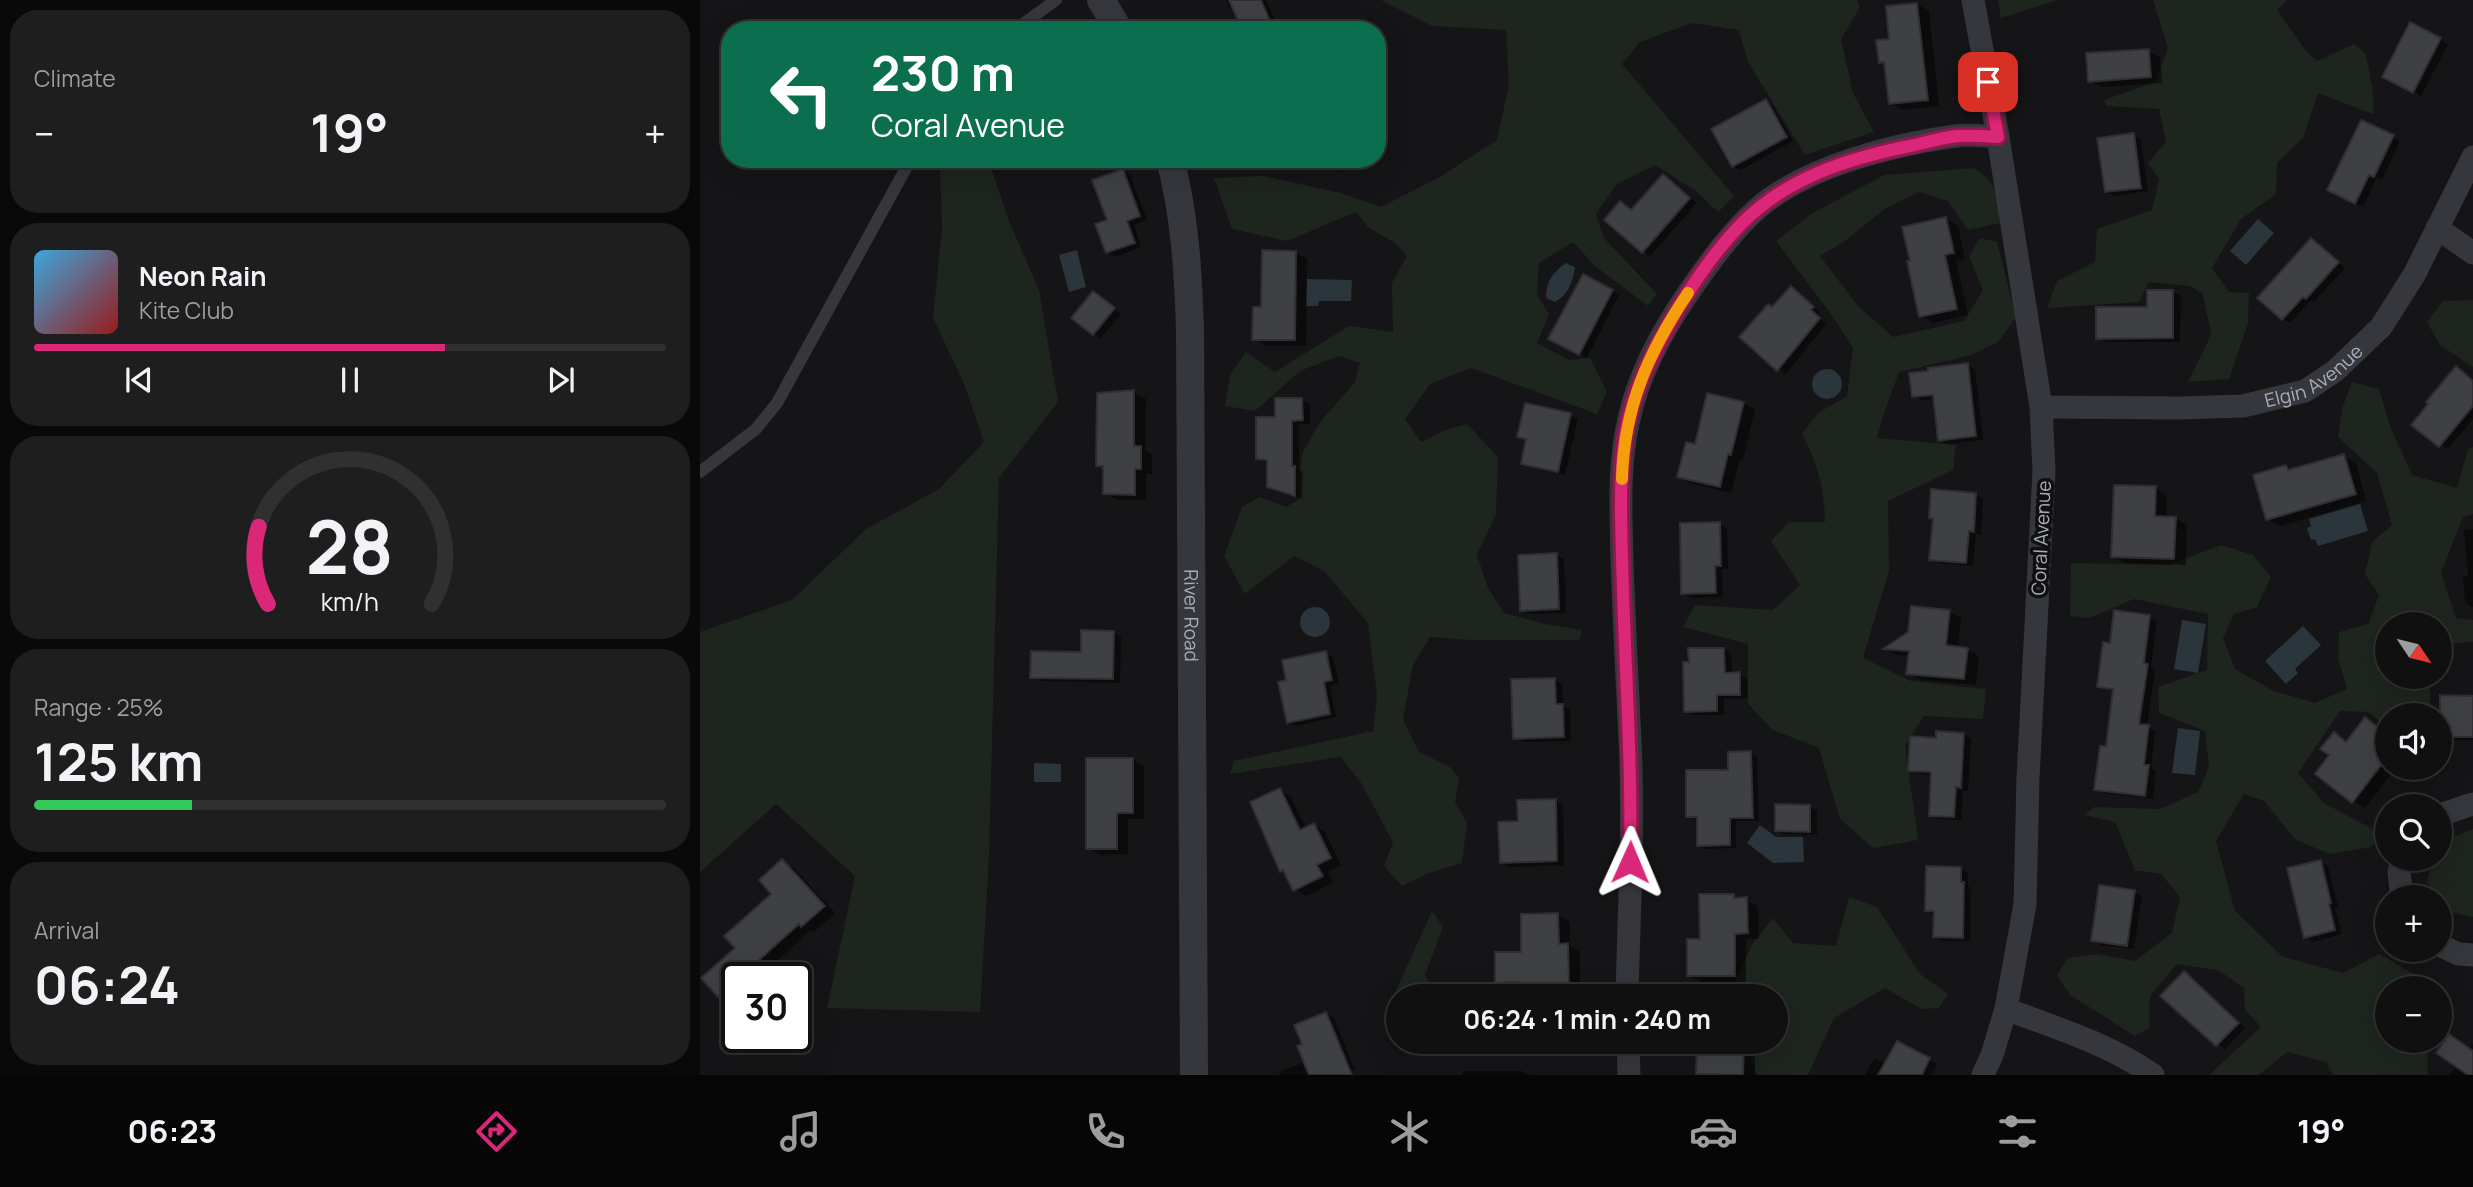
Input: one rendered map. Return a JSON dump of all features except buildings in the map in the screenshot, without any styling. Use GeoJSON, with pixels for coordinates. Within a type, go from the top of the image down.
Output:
{"type":"FeatureCollection","features":[{"type":"Feature","properties":{"kind":"street"},"geometry":{"type":"LineString","coordinates":[[1101,0],[1114,21]]}},
{"type":"Feature","properties":{"kind":"street","name":"Coral Avenue"},"geometry":{"type":"LineString","coordinates":[[1973,0],[2041,407],[2044,471],[2028,778],[2025,904],[2006,1009],[1983,1075]]}},
{"type":"Feature","properties":{"kind":"street"},"geometry":{"type":"LineString","coordinates":[[1627,984],[1630,782],[1621,518],[1623,454],[1628,422],[1647,362],[1678,308],[1714,256],[1757,209],[1782,191],[1827,169],[1866,155],[1957,136],[1998,137]]}},
{"type":"Feature","properties":{"kind":"street","name":"Elgin Avenue"},"geometry":{"type":"LineString","coordinates":[[2041,407],[2243,406],[2305,391],[2335,371],[2381,327],[2414,275],[2473,157]]}},
{"type":"Feature","properties":{"kind":"street","name":"River Road"},"geometry":{"type":"LineString","coordinates":[[1172,168],[1180,196],[1187,253],[1190,329],[1194,1075]]}},
{"type":"Feature","properties":{"kind":"street"},"geometry":{"type":"LineString","coordinates":[[2437,228],[2473,253]]}},
{"type":"Feature","properties":{"kind":"street"},"geometry":{"type":"LineString","coordinates":[[2452,811],[2473,804]]}},
{"type":"Feature","properties":{"kind":"street"},"geometry":{"type":"LineString","coordinates":[[2452,951],[2473,955]]}},
{"type":"Feature","properties":{"kind":"street"},"geometry":{"type":"LineString","coordinates":[[2006,1009],[2092,1042],[2134,1062],[2153,1075]]}},
{"type":"Feature","properties":{"kind":"street"},"geometry":{"type":"LineString","coordinates":[[1628,1054],[1629,1075]]}},
{"type":"Feature","properties":{"kind":"lane"},"geometry":{"type":"LineString","coordinates":[[1027,21],[1056,0]]}},
{"type":"Feature","properties":{"kind":"lane"},"geometry":{"type":"LineString","coordinates":[[700,472],[756,429],[777,403],[906,168]]}},
{"type":"Feature","properties":{"kind":"shaded area"},"geometry":{"type":"Polygon","coordinates":[[[1381,0],[1857,0],[1860,7],[1841,39],[1853,93],[1874,132],[1805,155],[1748,62],[1739,30],[1692,23],[1640,42],[1622,64],[1734,196],[1718,212],[1696,191],[1655,165],[1617,184],[1596,214],[1604,238],[1657,294],[1648,306],[1595,266],[1573,242],[1539,263],[1537,295],[1549,314],[1537,343],[1569,360],[1590,358],[1607,392],[1597,414],[1471,368],[1430,384],[1405,419],[1421,442],[1445,430],[1467,424],[1498,457],[1496,514],[1477,555],[1488,588],[1504,613],[1582,630],[1580,640],[1471,640],[1430,637],[1413,665],[1403,719],[1419,752],[1450,767],[1459,778],[1455,802],[1467,823],[1462,863],[1429,873],[1402,886],[1384,866],[1393,842],[1360,781],[1340,757],[1230,774],[1234,761],[1373,731],[1377,695],[1368,623],[1324,571],[1294,556],[1245,594],[1224,556],[1242,507],[1260,497],[1286,507],[1299,499],[1302,454],[1320,422],[1355,382],[1360,363],[1339,356],[1300,371],[1255,411],[1225,406],[1230,375],[1246,352],[1275,372],[1349,326],[1393,332],[1392,283],[1407,256],[1395,243],[1368,227],[1356,212],[1287,241],[1232,229],[1214,178],[1263,176],[1341,193],[1381,207],[1438,178],[1497,140],[1509,84],[1506,30],[1432,26],[1381,0]]]}},
{"type":"Feature","properties":{"kind":"shaded area"},"geometry":{"type":"Polygon","coordinates":[[[1998,0],[2058,0],[2001,18],[1998,0]]]}},
{"type":"Feature","properties":{"kind":"shaded area"},"geometry":{"type":"Polygon","coordinates":[[[2153,0],[2287,0],[2277,10],[2306,51],[2317,61],[2354,44],[2366,54],[2374,98],[2373,114],[2318,93],[2303,138],[2277,163],[2276,194],[2241,219],[2212,268],[2229,292],[2249,293],[2248,323],[2229,379],[2188,382],[2211,335],[2203,294],[2190,286],[2149,282],[2139,302],[2047,308],[2057,281],[2095,262],[2097,229],[2152,210],[2159,179],[2148,163],[2166,142],[2159,109],[2106,106],[2104,100],[2155,82],[2168,48],[2153,0]]]}},
{"type":"Feature","properties":{"kind":"shaded area"},"geometry":{"type":"Polygon","coordinates":[[[940,168],[991,168],[1009,221],[1039,290],[1058,402],[999,478],[989,856],[980,1012],[827,1008],[855,876],[776,804],[700,872],[700,632],[792,600],[866,529],[939,489],[984,442],[964,384],[933,318],[942,228],[940,168]]]}},
{"type":"Feature","properties":{"kind":"shaded area"},"geometry":{"type":"Polygon","coordinates":[[[1973,168],[1992,184],[1999,206],[2000,223],[1968,230],[1948,201],[1919,192],[1883,210],[1845,241],[1820,256],[1857,305],[1893,337],[1964,321],[1983,290],[1969,256],[1980,238],[1997,242],[2016,317],[1998,342],[1972,355],[1899,372],[1877,438],[1956,445],[1953,470],[1888,501],[1889,571],[1863,658],[1911,681],[1986,689],[1983,719],[1924,716],[1905,745],[1918,840],[1873,848],[1840,819],[1819,748],[1773,730],[1748,704],[1748,644],[1683,627],[1695,605],[1773,610],[1800,585],[1771,541],[1789,522],[1825,522],[1819,476],[1802,434],[1818,413],[1847,396],[1853,348],[1776,241],[1811,214],[1884,175],[1973,168]]]}},
{"type":"Feature","properties":{"kind":"shaded area"},"geometry":{"type":"Polygon","coordinates":[[[2258,219],[2274,233],[2246,265],[2230,251],[2258,219]]]}},
{"type":"Feature","properties":{"kind":"shaded area"},"geometry":{"type":"Polygon","coordinates":[[[1077,250],[1086,287],[1069,292],[1059,255],[1077,250]]]}},
{"type":"Feature","properties":{"kind":"shaded area"},"geometry":{"type":"Polygon","coordinates":[[[1566,263],[1575,267],[1573,278],[1567,292],[1555,302],[1546,298],[1547,287],[1554,274],[1566,263]]]}},
{"type":"Feature","properties":{"kind":"shaded area"},"geometry":{"type":"Polygon","coordinates":[[[1307,279],[1352,280],[1351,301],[1319,301],[1318,306],[1306,306],[1307,279]]]}},
{"type":"Feature","properties":{"kind":"shaded area"},"geometry":{"type":"Polygon","coordinates":[[[2473,300],[2473,367],[2440,345],[2427,322],[2443,301],[2473,300]]]}},
{"type":"Feature","properties":{"kind":"shaded area"},"geometry":{"type":"Polygon","coordinates":[[[1827,369],[1838,373],[1842,384],[1838,395],[1827,399],[1816,395],[1812,384],[1816,373],[1827,369]]]}},
{"type":"Feature","properties":{"kind":"shaded area"},"geometry":{"type":"Polygon","coordinates":[[[2352,382],[2379,389],[2390,426],[2412,475],[2457,488],[2468,449],[2473,447],[2473,514],[2463,517],[2441,573],[2456,618],[2473,620],[2473,642],[2452,643],[2452,612],[2375,612],[2375,690],[2430,690],[2430,703],[2375,703],[2375,718],[2368,712],[2340,711],[2298,773],[2324,803],[2375,830],[2372,847],[2330,854],[2296,840],[2264,801],[2244,794],[2216,841],[2235,911],[2283,957],[2343,973],[2375,956],[2375,962],[2393,962],[2417,976],[2375,976],[2375,1053],[2428,1053],[2428,1075],[2333,1075],[2326,1062],[2287,1052],[2259,1075],[2209,1075],[2261,1027],[2245,1010],[2244,988],[2218,970],[2177,964],[2150,996],[2149,1028],[2135,1036],[2070,995],[2057,975],[2068,958],[2097,954],[2135,961],[2172,933],[2180,897],[2161,874],[2135,870],[2115,822],[2084,815],[2094,807],[2160,809],[2198,792],[2209,767],[2205,731],[2159,713],[2158,687],[2207,670],[2208,614],[2134,599],[2089,618],[2070,616],[2071,563],[2169,565],[2221,545],[2253,555],[2271,577],[2257,607],[2234,614],[2223,638],[2235,669],[2274,691],[2315,703],[2347,689],[2338,658],[2339,632],[2368,624],[2379,595],[2365,574],[2372,542],[2392,525],[2377,473],[2338,437],[2343,406],[2352,382]]]}},
{"type":"Feature","properties":{"kind":"shaded area"},"geometry":{"type":"Polygon","coordinates":[[[2360,504],[2368,531],[2318,546],[2315,539],[2311,540],[2307,528],[2311,526],[2309,519],[2360,504]]]}},
{"type":"Feature","properties":{"kind":"shaded area"},"geometry":{"type":"Polygon","coordinates":[[[1315,607],[1326,611],[1330,622],[1326,633],[1315,637],[1304,633],[1300,622],[1304,611],[1315,607]]]}},
{"type":"Feature","properties":{"kind":"shaded area"},"geometry":{"type":"Polygon","coordinates":[[[2182,620],[2206,624],[2198,673],[2174,669],[2182,620]]]}},
{"type":"Feature","properties":{"kind":"shaded area"},"geometry":{"type":"Polygon","coordinates":[[[2303,626],[2321,645],[2295,669],[2298,673],[2286,684],[2265,661],[2303,626]]]}},
{"type":"Feature","properties":{"kind":"shaded area"},"geometry":{"type":"Polygon","coordinates":[[[2178,728],[2200,731],[2195,775],[2172,773],[2178,728]]]}},
{"type":"Feature","properties":{"kind":"shaded area"},"geometry":{"type":"Polygon","coordinates":[[[1034,763],[1061,764],[1061,782],[1034,782],[1034,763]]]}},
{"type":"Feature","properties":{"kind":"shaded area"},"geometry":{"type":"Polygon","coordinates":[[[1760,825],[1776,837],[1803,837],[1804,862],[1773,863],[1747,843],[1760,825]]]}},
{"type":"Feature","properties":{"kind":"shaded area"},"geometry":{"type":"Polygon","coordinates":[[[2473,829],[2473,917],[2452,913],[2452,885],[2429,885],[2427,882],[2430,871],[2452,871],[2452,837],[2473,829]]]}},
{"type":"Feature","properties":{"kind":"shaded area"},"geometry":{"type":"Polygon","coordinates":[[[1849,897],[1877,907],[1920,974],[1948,994],[1939,1008],[1921,1009],[1885,988],[1834,1018],[1808,1075],[1757,1075],[1751,1054],[1788,1054],[1788,984],[1707,984],[1734,983],[1753,943],[1773,918],[1793,943],[1836,946],[1849,897]]]}},
{"type":"Feature","properties":{"kind":"shaded area"},"geometry":{"type":"Polygon","coordinates":[[[1432,911],[1443,927],[1425,975],[1431,984],[1399,984],[1432,911]]]}},
{"type":"Feature","properties":{"kind":"slow traffic"},"geometry":{"type":"LineString","coordinates":[[1622,479],[1628,422],[1636,392],[1647,362],[1688,293]]}},
{"type":"Feature","properties":{"kind":"route"},"geometry":{"type":"LineString","coordinates":[[1630,862],[1630,742],[1621,518],[1623,454],[1628,422],[1647,362],[1678,308],[1714,256],[1757,209],[1782,191],[1808,177],[1866,155],[1957,136],[1998,137],[1988,82]]}}]}
